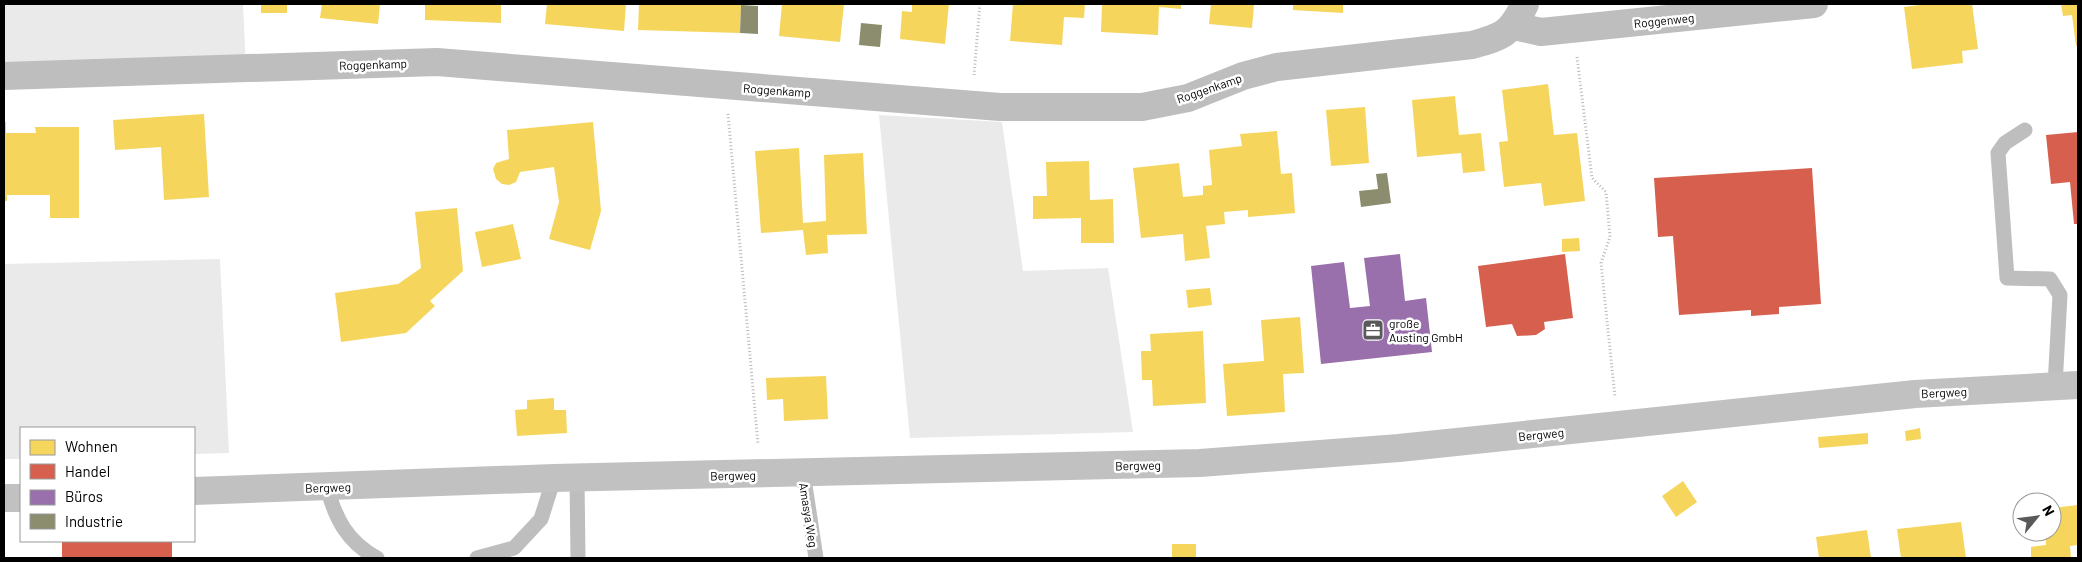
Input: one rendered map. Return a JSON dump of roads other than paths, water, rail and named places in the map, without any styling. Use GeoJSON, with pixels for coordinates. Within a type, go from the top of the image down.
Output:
{"type":"FeatureCollection","features":[{"type":"Feature","properties":{"kind":"main road","name":"Bergweg"},"geometry":{"type":"LineString","coordinates":[[195,492],[566,478],[1200,463],[1399,448],[1616,427],[1915,394],[2066,385]]}},
{"type":"Feature","properties":{"kind":"main road"},"geometry":{"type":"LineString","coordinates":[[4,498],[20,498]]}},
{"type":"Feature","properties":{"kind":"street","name":"Roggenweg"},"geometry":{"type":"LineString","coordinates":[[1520,15],[1541,32],[1814,4]]}},
{"type":"Feature","properties":{"kind":"street","name":"Roggenkamp"},"geometry":{"type":"LineString","coordinates":[[4,76],[437,62],[1000,107],[1142,107],[1188,98],[1243,76],[1276,67],[1472,46],[1494,39],[1520,15]]}},
{"type":"Feature","properties":{"kind":"lane"},"geometry":{"type":"LineString","coordinates":[[2025,130],[2005,143],[1998,153],[2007,278],[2050,279],[2060,295],[2066,385]]}},
{"type":"Feature","properties":{"kind":"lane","name":"Amasya Weg"},"geometry":{"type":"LineString","coordinates":[[803,472],[816,558]]}},
{"type":"Feature","properties":{"kind":"lane"},"geometry":{"type":"LineString","coordinates":[[477,558],[513,553],[541,519],[566,478]]}},
{"type":"Feature","properties":{"kind":"lane"},"geometry":{"type":"LineString","coordinates":[[566,478],[578,558]]}},
{"type":"Feature","properties":{"kind":"lane"},"geometry":{"type":"LineString","coordinates":[[326,487],[334,516],[361,554],[377,558]]}},
{"type":"Feature","properties":{"kind":"place","name":"große Austing GmbH"},"geometry":{"type":"Point","coordinates":[1373,330]}}]}
